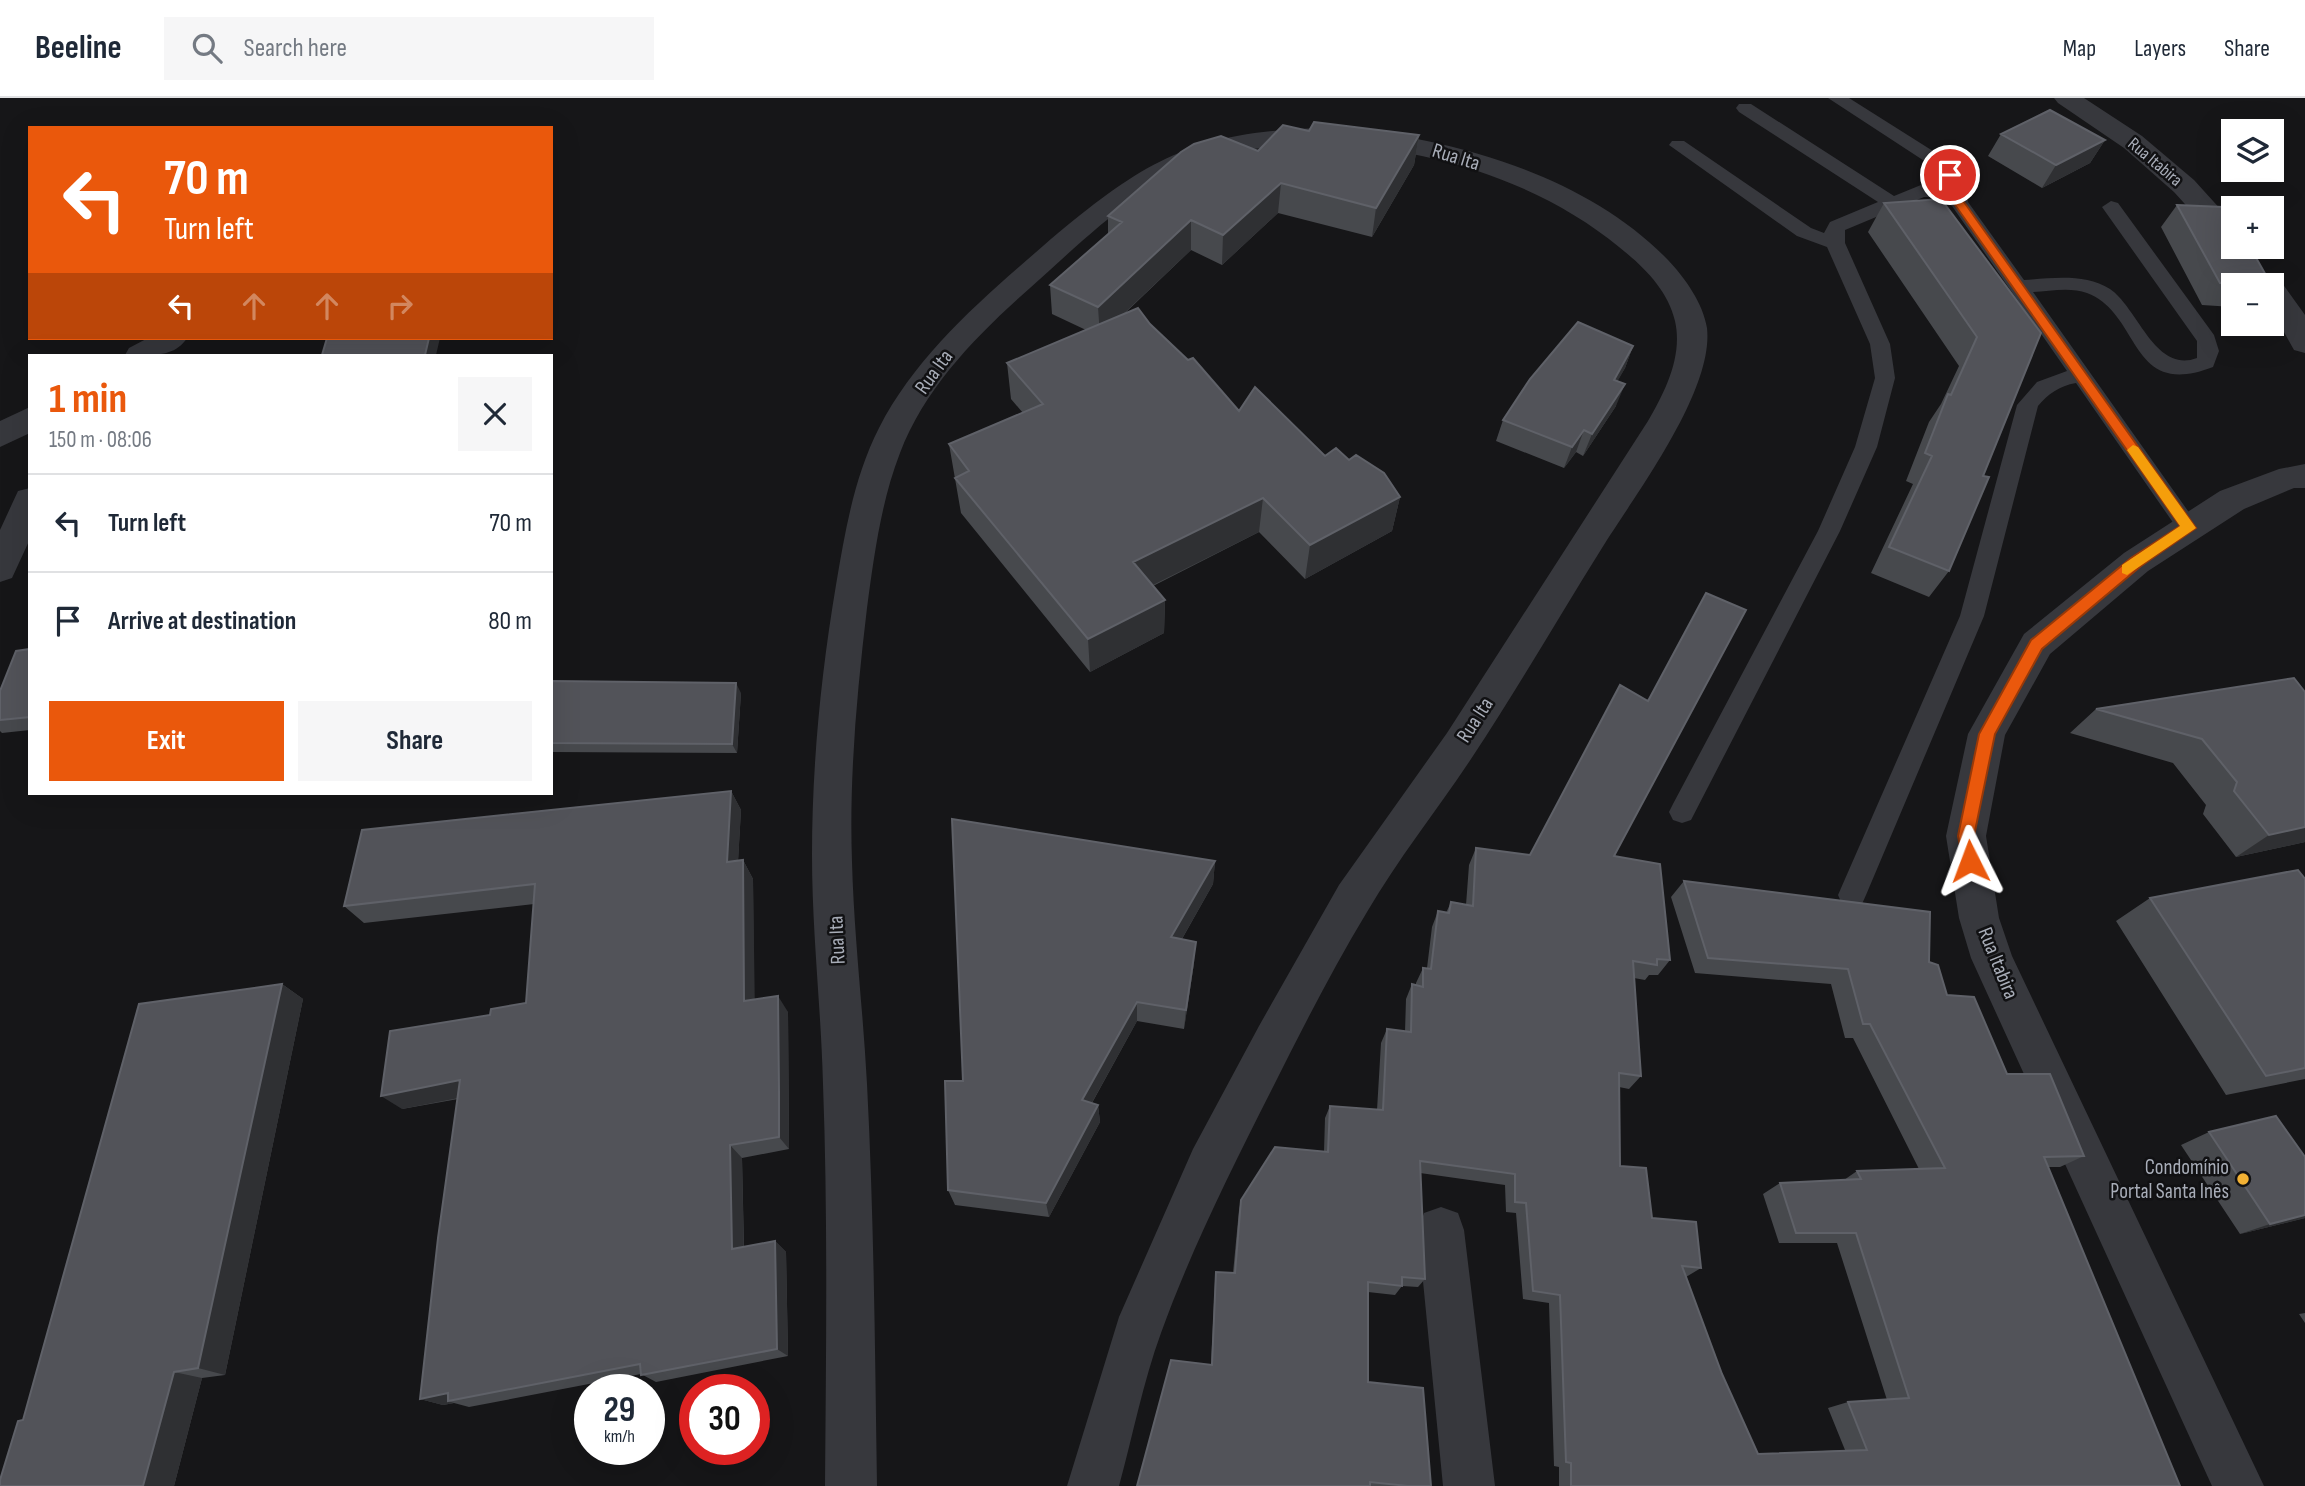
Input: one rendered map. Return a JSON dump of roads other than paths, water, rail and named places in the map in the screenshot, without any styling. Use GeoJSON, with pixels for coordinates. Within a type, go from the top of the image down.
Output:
{"type":"FeatureCollection","features":[{"type":"Feature","properties":{"kind":"street","name":"Rua Itabira"},"geometry":{"type":"LineString","coordinates":[[2067,98],[2133,142],[2184,186],[2253,265],[2294,321],[2305,344]]}},
{"type":"Feature","properties":{"kind":"street","name":"Rua Ita"},"geometry":{"type":"LineString","coordinates":[[851,1486],[851,1219],[835,898],[833,788],[840,682],[853,590],[868,500],[892,431],[940,360],[969,327],[1124,194],[1142,180],[1176,162],[1211,148],[1309,136],[1398,141],[1443,151],[1518,178],[1584,208],[1650,259],[1680,296],[1692,328],[1689,368],[1671,408],[1646,451],[1460,744],[1353,898],[1274,1040],[1209,1165],[1136,1334],[1093,1486]]}},
{"type":"Feature","properties":{"kind":"street"},"geometry":{"type":"LineString","coordinates":[[143,354],[168,340]]}},
{"type":"Feature","properties":{"kind":"street"},"geometry":{"type":"LineString","coordinates":[[0,436],[28,419]]}},
{"type":"Feature","properties":{"kind":"street","name":"Rua Itabira"},"geometry":{"type":"LineString","coordinates":[[2238,1486],[1992,958],[1979,918],[1966,836],[1987,734],[2036,645],[2136,562],[2232,500],[2291,477],[2305,476]]}},
{"type":"Feature","properties":{"kind":"street"},"geometry":{"type":"LineString","coordinates":[[0,569],[28,505]]}},
{"type":"Feature","properties":{"kind":"street"},"geometry":{"type":"LineString","coordinates":[[1441,1230],[1469,1486]]}},
{"type":"Feature","properties":{"kind":"lane"},"geometry":{"type":"LineString","coordinates":[[1837,98],[1938,162],[1958,188],[1958,202]]}},
{"type":"Feature","properties":{"kind":"lane"},"geometry":{"type":"LineString","coordinates":[[1745,108],[1892,203]]}},
{"type":"Feature","properties":{"kind":"lane"},"geometry":{"type":"LineString","coordinates":[[1678,145],[1804,232],[1835,243]]}},
{"type":"Feature","properties":{"kind":"lane"},"geometry":{"type":"LineString","coordinates":[[1682,812],[1829,531],[1866,447],[1885,378],[1880,344],[1835,243],[1833,234],[1837,226],[1931,189],[1949,195],[1958,202],[2189,528]]}},
{"type":"Feature","properties":{"kind":"lane"},"geometry":{"type":"LineString","coordinates":[[2018,287],[2092,287],[2115,303],[2157,359],[2176,368],[2195,369],[2206,362],[2209,351],[2207,340],[2111,208]]}},
{"type":"Feature","properties":{"kind":"lane"},"geometry":{"type":"LineString","coordinates":[[1852,895],[1972,617],[2028,405],[2038,390],[2054,380],[2080,374]]}},
{"type":"Feature","properties":{"kind":"place","name":"Condomínio Portal Santa Inês"},"geometry":{"type":"Point","coordinates":[2243,1179]}}]}
